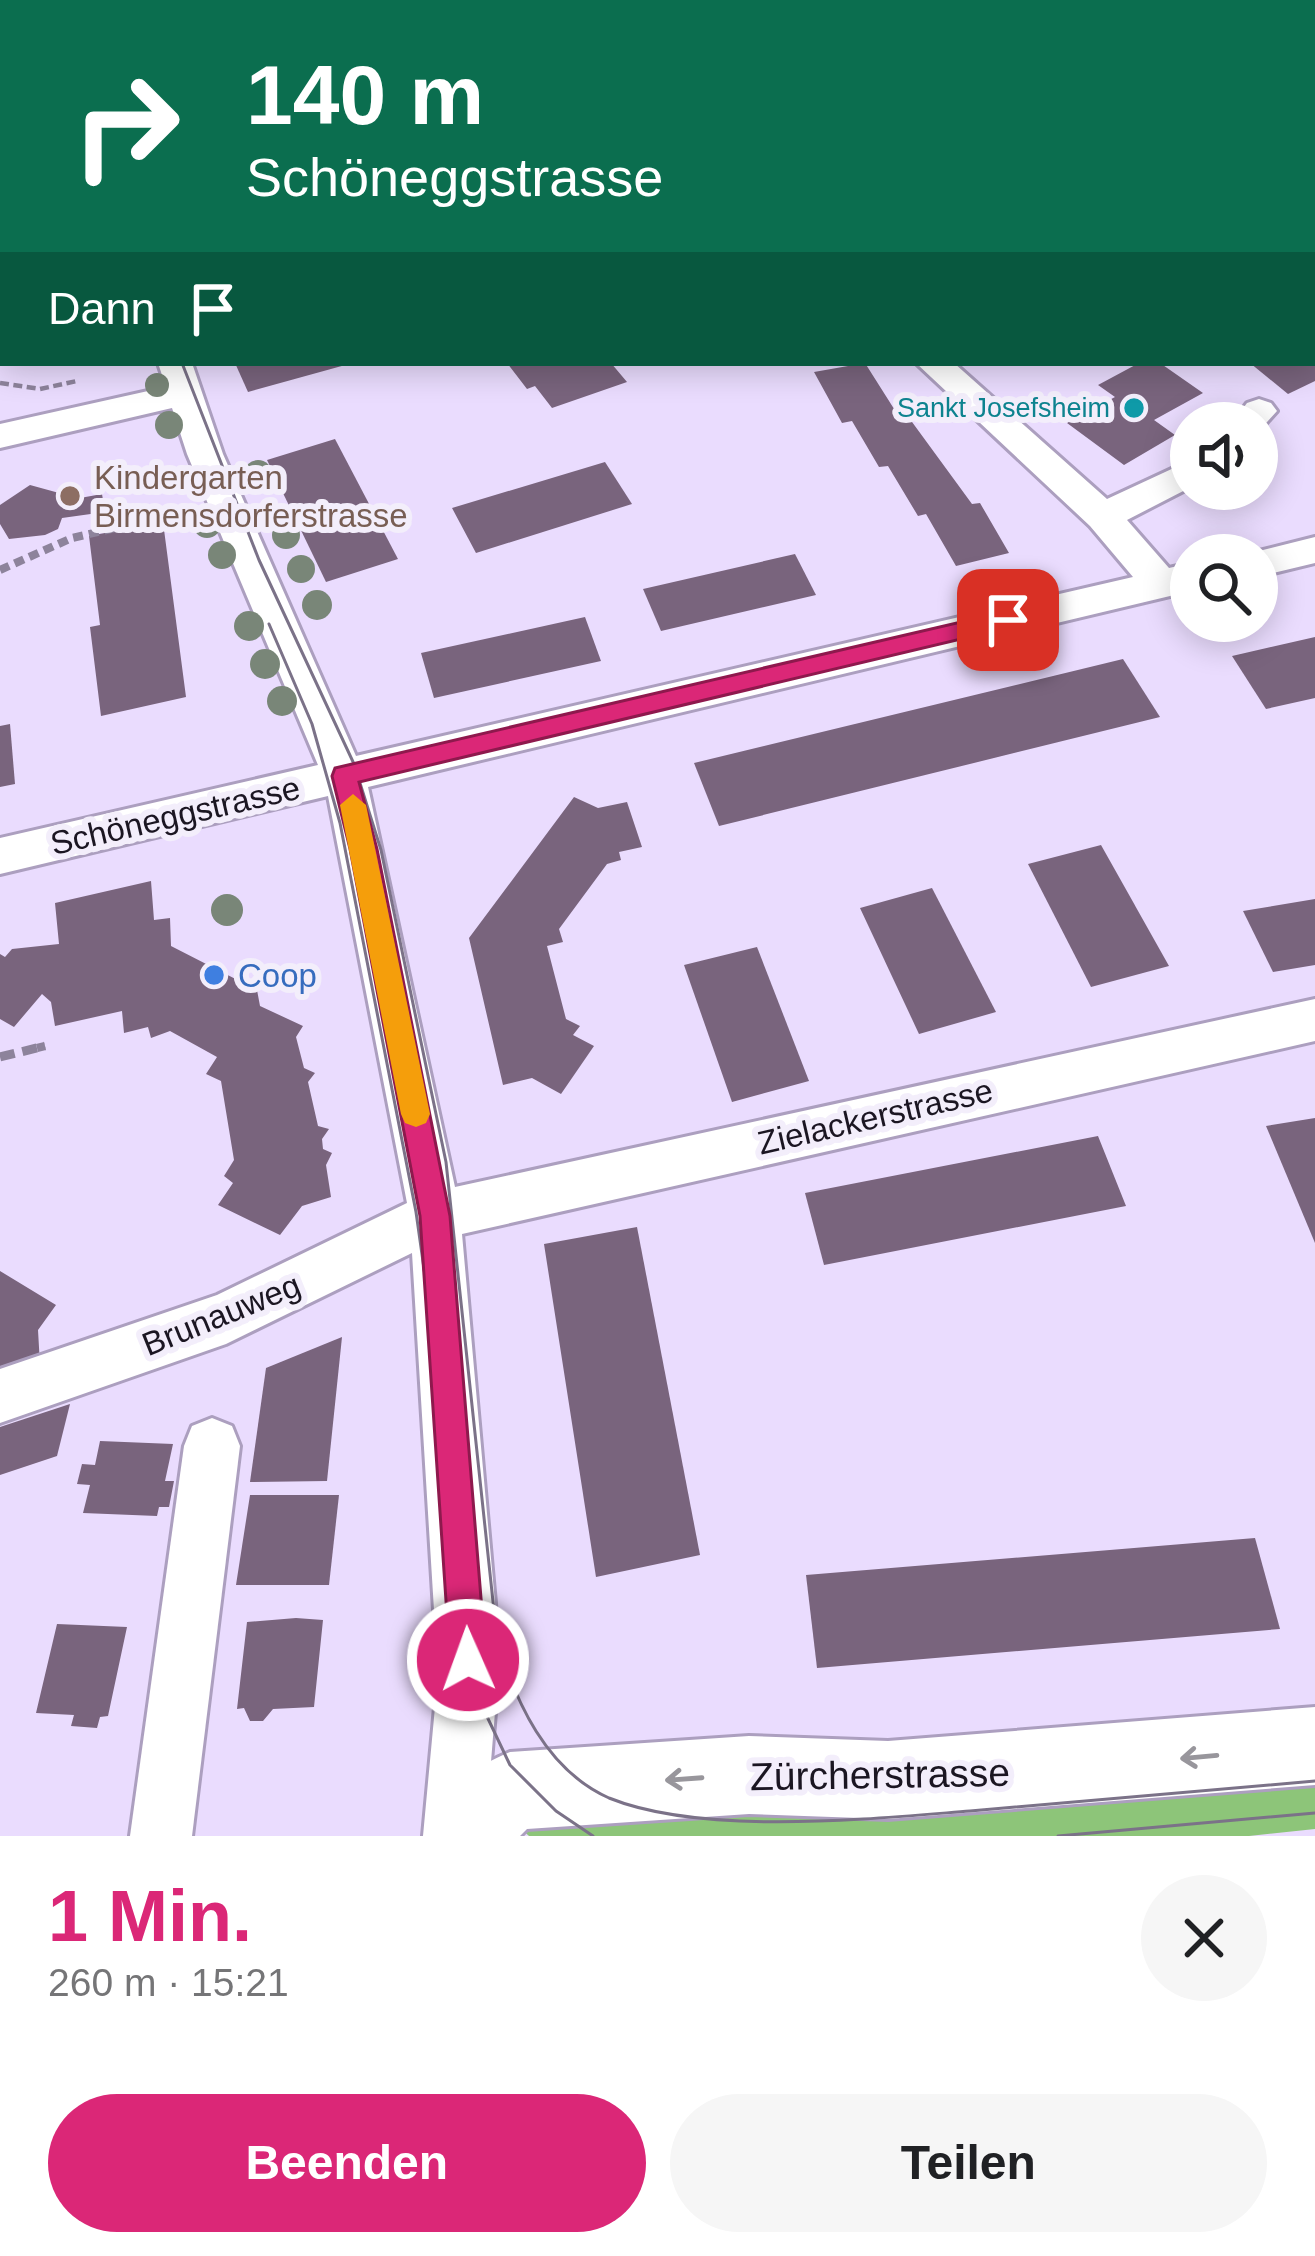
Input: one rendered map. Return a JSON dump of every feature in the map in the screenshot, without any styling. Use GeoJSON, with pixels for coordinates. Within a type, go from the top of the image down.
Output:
{"type":"FeatureCollection","features":[{"type":"Feature","properties":{"kind":"main road","name":"Zürcherstrasse"},"geometry":{"type":"LineString","coordinates":[[464,1836],[510,1791],[749,1775],[935,1777],[1315,1746]]}},
{"type":"Feature","properties":{"kind":"street"},"geometry":{"type":"LineString","coordinates":[[936,366],[1170,576]]}},
{"type":"Feature","properties":{"kind":"street"},"geometry":{"type":"LineString","coordinates":[[0,436],[179,378],[344,776],[364,849],[435,1216],[468,1660],[454,1836]]}},
{"type":"Feature","properties":{"kind":"street"},"geometry":{"type":"LineString","coordinates":[[1103,517],[1170,483]]}},
{"type":"Feature","properties":{"kind":"street"},"geometry":{"type":"LineString","coordinates":[[1278,558],[1315,550]]}},
{"type":"Feature","properties":{"kind":"street","name":"Schöneggstrasse"},"geometry":{"type":"LineString","coordinates":[[0,856],[1170,582]]}},
{"type":"Feature","properties":{"kind":"street","name":"Zielackerstrasse"},"geometry":{"type":"LineString","coordinates":[[435,1216],[1315,1021]]}},
{"type":"Feature","properties":{"kind":"street","name":"Brunauweg"},"geometry":{"type":"LineString","coordinates":[[0,1396],[226,1318],[435,1216]]}},
{"type":"Feature","properties":{"kind":"street"},"geometry":{"type":"LineString","coordinates":[[161,1836],[212,1446]]}},
{"type":"Feature","properties":{"kind":"path"},"geometry":{"type":"LineString","coordinates":[[0,382],[40,389],[80,380]]}},
{"type":"Feature","properties":{"kind":"path"},"geometry":{"type":"LineString","coordinates":[[0,393],[10,384]]}},
{"type":"Feature","properties":{"kind":"path"},"geometry":{"type":"LineString","coordinates":[[0,570],[72,538],[190,512]]}},
{"type":"Feature","properties":{"kind":"path"},"geometry":{"type":"LineString","coordinates":[[0,1057],[45,1046]]}},
{"type":"Feature","properties":{"kind":"green space"},"geometry":{"type":"Polygon","coordinates":[[[1315,1763],[1315,1829],[1249,1836],[529,1836],[520,1828],[1315,1763]]]}},
{"type":"Feature","properties":{"kind":"building"},"geometry":{"type":"Polygon","coordinates":[[[236,366],[342,366],[248,392],[236,366]]]}},
{"type":"Feature","properties":{"kind":"building"},"geometry":{"type":"Polygon","coordinates":[[[509,366],[614,366],[627,382],[552,408],[535,386],[527,389],[509,366]]]}},
{"type":"Feature","properties":{"kind":"building"},"geometry":{"type":"Polygon","coordinates":[[[867,366],[896,412],[904,411],[972,504],[980,503],[1009,553],[956,566],[926,514],[918,516],[888,466],[879,467],[852,421],[842,423],[814,372],[867,366]]]}},
{"type":"Feature","properties":{"kind":"building","name":"Sankt Josefsheim"},"geometry":{"type":"Polygon","coordinates":[[[1133,366],[1164,366],[1203,393],[1187,402],[1170,402],[1170,411],[1154,420],[1170,431],[1170,438],[1124,465],[1067,423],[1115,397],[1098,385],[1133,366]]]}},
{"type":"Feature","properties":{"kind":"building"},"geometry":{"type":"Polygon","coordinates":[[[1254,366],[1315,366],[1315,381],[1288,394],[1254,366]]]}},
{"type":"Feature","properties":{"kind":"building"},"geometry":{"type":"Polygon","coordinates":[[[335,439],[398,559],[326,582],[267,460],[335,439]]]}},
{"type":"Feature","properties":{"kind":"building"},"geometry":{"type":"Polygon","coordinates":[[[605,462],[632,504],[476,553],[452,508],[605,462]]]}},
{"type":"Feature","properties":{"kind":"building"},"geometry":{"type":"Polygon","coordinates":[[[30,485],[70,496],[69,500],[102,494],[105,512],[62,518],[58,529],[45,535],[9,539],[0,524],[0,505],[30,485]]]}},
{"type":"Feature","properties":{"kind":"building"},"geometry":{"type":"Polygon","coordinates":[[[163,522],[186,697],[101,716],[90,627],[100,625],[89,536],[163,522]]]}},
{"type":"Feature","properties":{"kind":"building"},"geometry":{"type":"Polygon","coordinates":[[[795,554],[816,595],[661,631],[643,589],[795,554]]]}},
{"type":"Feature","properties":{"kind":"building"},"geometry":{"type":"Polygon","coordinates":[[[585,617],[601,661],[434,698],[421,653],[585,617]]]}},
{"type":"Feature","properties":{"kind":"building"},"geometry":{"type":"Polygon","coordinates":[[[1315,637],[1315,698],[1266,709],[1232,656],[1315,637]]]}},
{"type":"Feature","properties":{"kind":"building"},"geometry":{"type":"Polygon","coordinates":[[[1123,659],[1160,717],[719,826],[694,763],[1123,659]]]}},
{"type":"Feature","properties":{"kind":"building"},"geometry":{"type":"Polygon","coordinates":[[[10,724],[15,784],[0,787],[0,726],[10,724]]]}},
{"type":"Feature","properties":{"kind":"building"},"geometry":{"type":"Polygon","coordinates":[[[574,797],[598,808],[627,802],[642,847],[619,852],[621,860],[607,864],[559,929],[563,942],[547,946],[566,1019],[580,1026],[573,1035],[594,1046],[561,1094],[532,1078],[503,1085],[469,938],[574,797]]]}},
{"type":"Feature","properties":{"kind":"building"},"geometry":{"type":"Polygon","coordinates":[[[1101,845],[1169,966],[1091,987],[1028,864],[1101,845]]]}},
{"type":"Feature","properties":{"kind":"building"},"geometry":{"type":"Polygon","coordinates":[[[151,881],[154,920],[170,918],[171,946],[257,990],[260,1006],[303,1026],[296,1037],[304,1068],[315,1073],[308,1082],[318,1126],[329,1129],[322,1139],[323,1149],[332,1153],[326,1165],[331,1197],[302,1206],[280,1235],[218,1205],[233,1183],[224,1176],[234,1160],[221,1081],[206,1074],[217,1057],[170,1031],[151,1038],[148,1027],[124,1033],[122,1011],[55,1026],[51,1002],[42,994],[14,1027],[0,1019],[0,954],[5,957],[12,949],[59,944],[55,903],[151,881]]]}},
{"type":"Feature","properties":{"kind":"building"},"geometry":{"type":"Polygon","coordinates":[[[932,888],[996,1012],[919,1034],[860,908],[932,888]]]}},
{"type":"Feature","properties":{"kind":"building"},"geometry":{"type":"Polygon","coordinates":[[[1315,899],[1315,965],[1273,972],[1243,911],[1315,899]]]}},
{"type":"Feature","properties":{"kind":"building"},"geometry":{"type":"Polygon","coordinates":[[[757,947],[809,1081],[732,1102],[684,965],[757,947]]]}},
{"type":"Feature","properties":{"kind":"building"},"geometry":{"type":"Polygon","coordinates":[[[1315,1118],[1315,1243],[1266,1126],[1315,1118]]]}},
{"type":"Feature","properties":{"kind":"building"},"geometry":{"type":"Polygon","coordinates":[[[1098,1136],[1126,1206],[824,1265],[805,1193],[1098,1136]]]}},
{"type":"Feature","properties":{"kind":"building"},"geometry":{"type":"Polygon","coordinates":[[[637,1227],[700,1555],[596,1577],[544,1244],[637,1227]]]}},
{"type":"Feature","properties":{"kind":"building"},"geometry":{"type":"Polygon","coordinates":[[[0,1271],[56,1305],[38,1330],[40,1365],[0,1377],[0,1271]]]}},
{"type":"Feature","properties":{"kind":"building"},"geometry":{"type":"Polygon","coordinates":[[[342,1337],[327,1481],[250,1482],[266,1368],[342,1337]]]}},
{"type":"Feature","properties":{"kind":"building"},"geometry":{"type":"Polygon","coordinates":[[[70,1404],[57,1456],[0,1475],[0,1427],[70,1404]]]}},
{"type":"Feature","properties":{"kind":"building"},"geometry":{"type":"Polygon","coordinates":[[[100,1441],[173,1444],[165,1481],[174,1481],[169,1507],[159,1507],[157,1516],[83,1513],[90,1485],[77,1484],[82,1464],[95,1465],[100,1441]]]}},
{"type":"Feature","properties":{"kind":"building"},"geometry":{"type":"Polygon","coordinates":[[[250,1495],[339,1495],[329,1585],[236,1585],[250,1495]]]}},
{"type":"Feature","properties":{"kind":"building"},"geometry":{"type":"Polygon","coordinates":[[[1255,1538],[1280,1629],[817,1668],[806,1575],[1255,1538]]]}},
{"type":"Feature","properties":{"kind":"building"},"geometry":{"type":"Polygon","coordinates":[[[323,1620],[314,1707],[273,1709],[263,1721],[250,1721],[244,1708],[237,1709],[247,1622],[323,1620]]]}},
{"type":"Feature","properties":{"kind":"building"},"geometry":{"type":"Polygon","coordinates":[[[57,1624],[127,1627],[108,1716],[100,1717],[97,1728],[71,1726],[74,1715],[36,1713],[57,1624]]]}},
{"type":"Feature","properties":{"kind":"tram line"},"geometry":{"type":"LineString","coordinates":[[183,366],[259,560],[354,764],[381,850],[446,1162],[497,1639],[513,1686],[551,1752],[587,1786],[609,1798],[647,1810],[738,1821],[884,1818],[1315,1781]]}},
{"type":"Feature","properties":{"kind":"tram line"},"geometry":{"type":"LineString","coordinates":[[269,624],[312,724],[340,823],[416,1212],[443,1403],[459,1601],[473,1687],[510,1765],[556,1811],[593,1836]]}},
{"type":"Feature","properties":{"kind":"tram line"},"geometry":{"type":"LineString","coordinates":[[1058,1836],[1315,1813]]}},
{"type":"Feature","properties":{"kind":"slow traffic"},"geometry":{"type":"LineString","coordinates":[[353,805],[416,1114]]}},
{"type":"Feature","properties":{"kind":"place","name":"Sankt Josefsheim"},"geometry":{"type":"Point","coordinates":[1134,408]}},
{"type":"Feature","properties":{"kind":"place","name":"Kindergarten Birmensdorferstrasse"},"geometry":{"type":"Point","coordinates":[70,496]}},
{"type":"Feature","properties":{"kind":"place","name":"Coop"},"geometry":{"type":"Point","coordinates":[214,975]}},
{"type":"Feature","properties":{"kind":"route"},"geometry":{"type":"LineString","coordinates":[[468,1660],[435,1216],[364,849],[344,776],[1008,620]]}}]}
